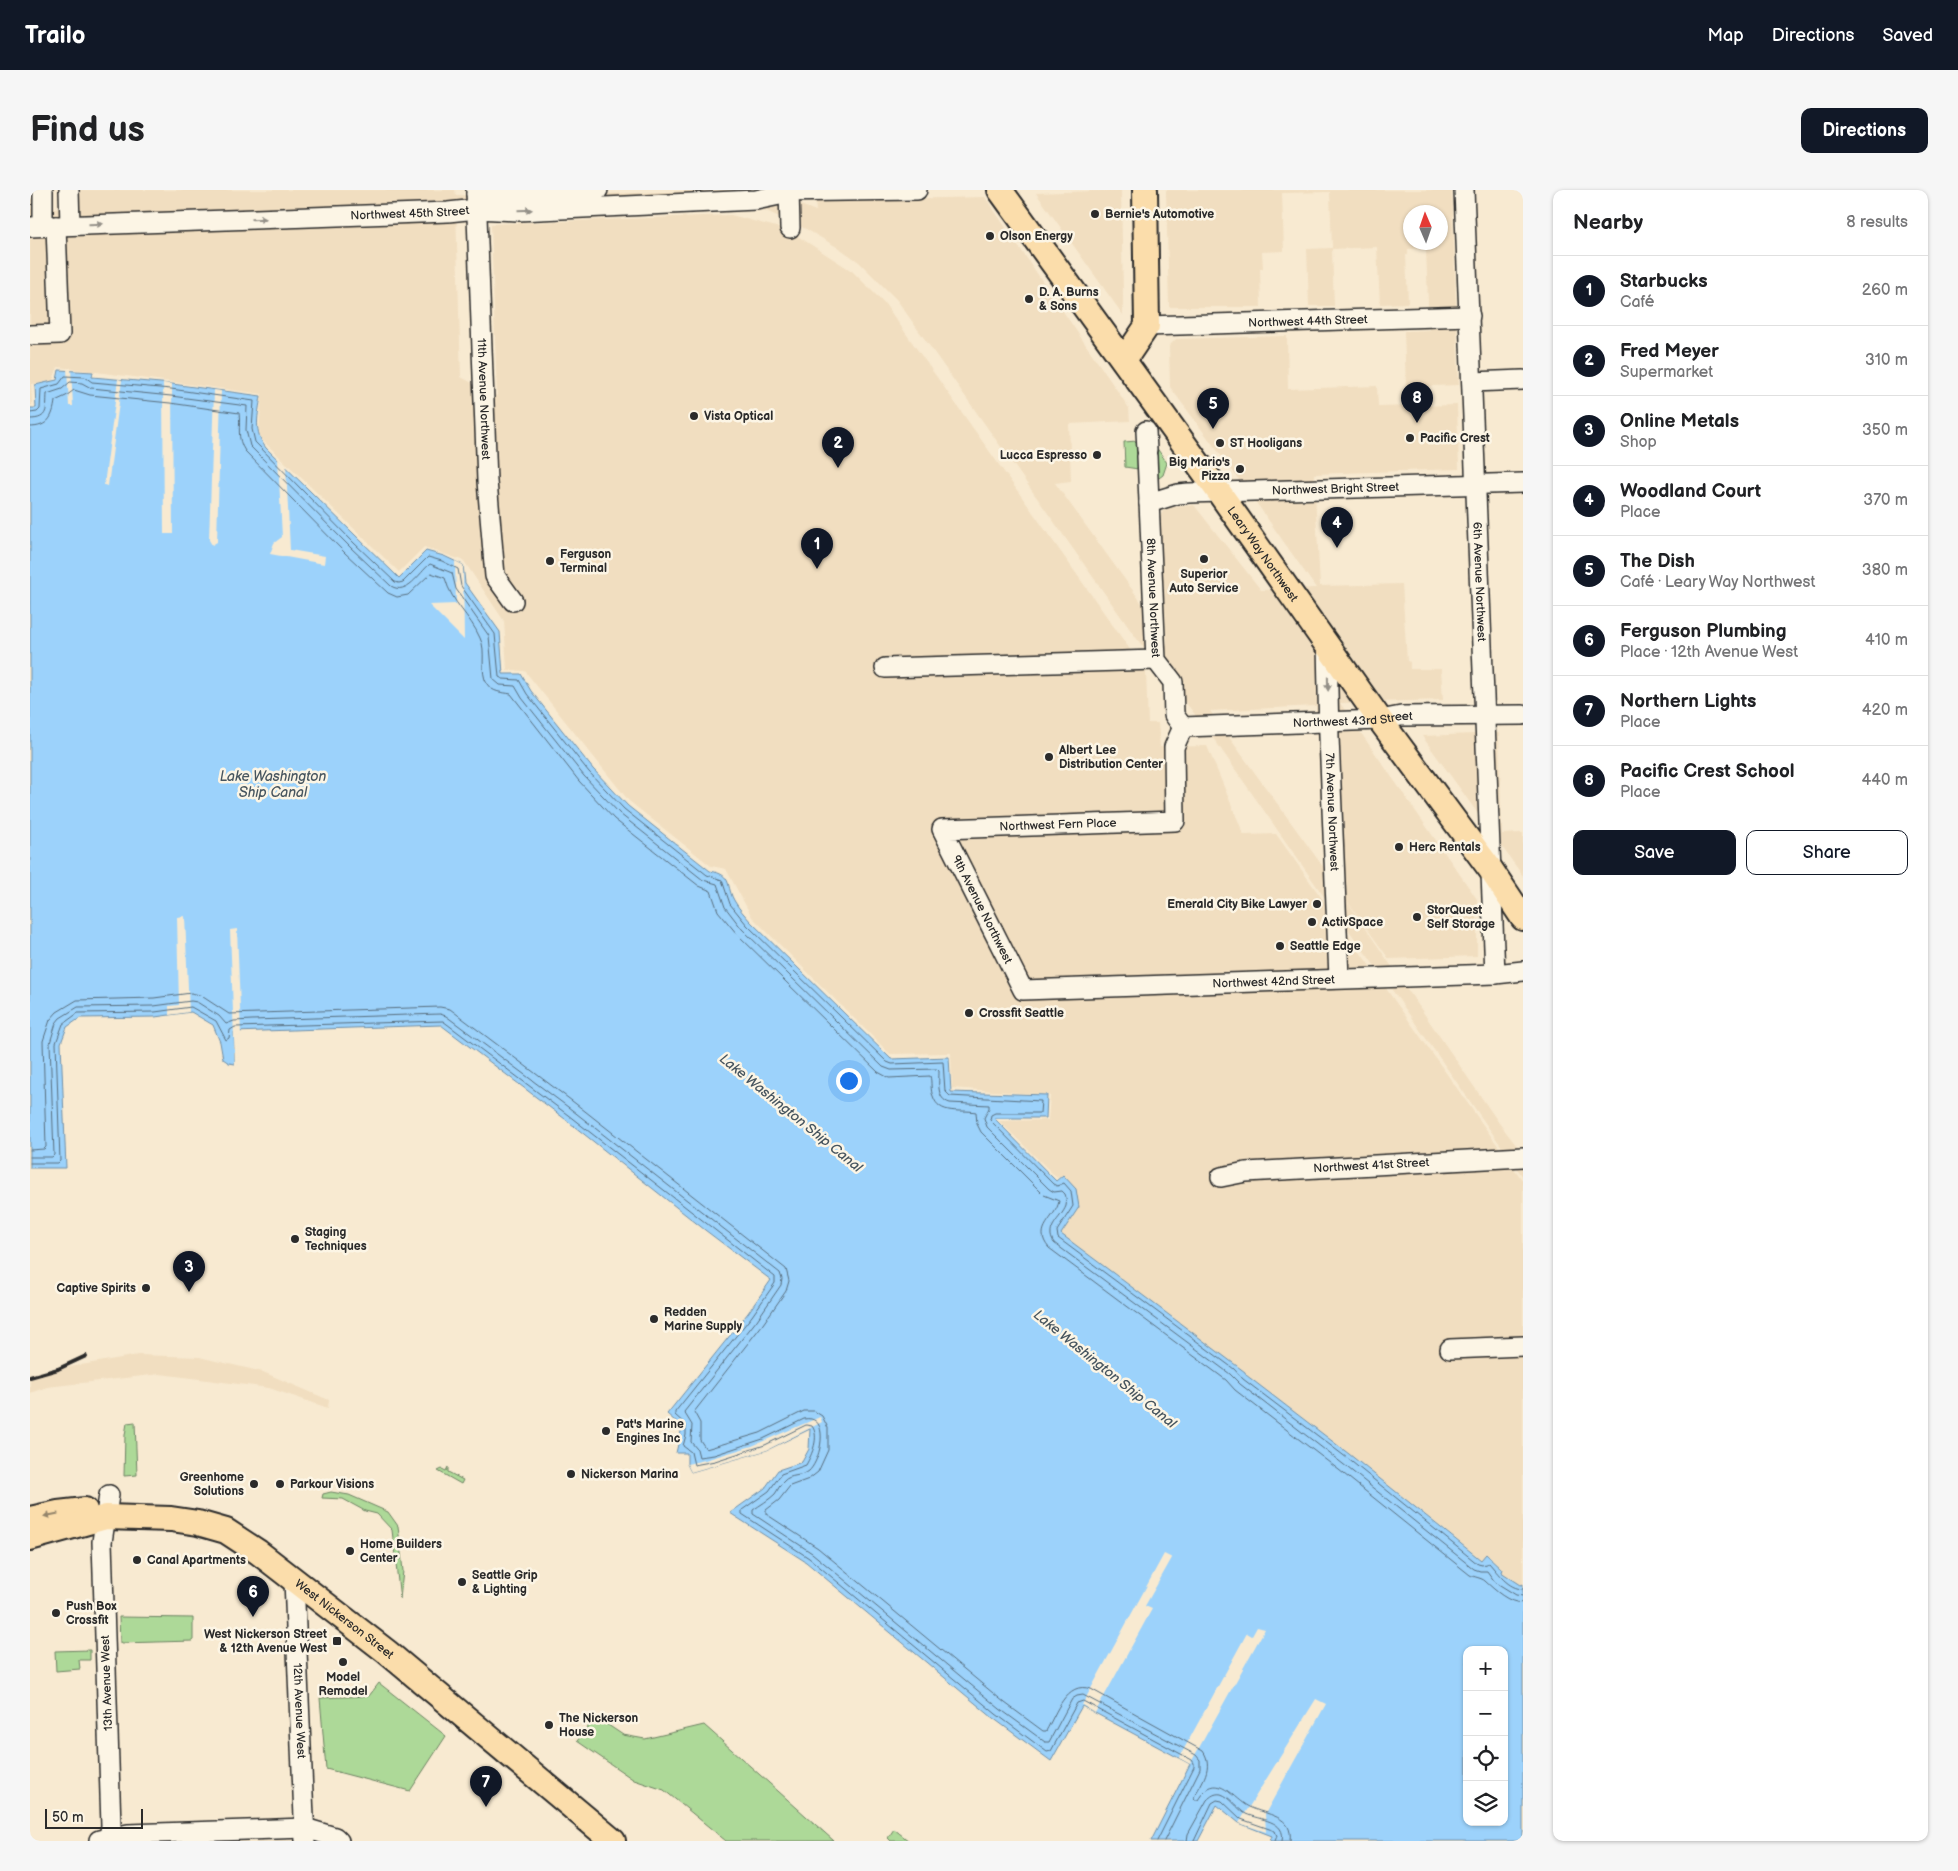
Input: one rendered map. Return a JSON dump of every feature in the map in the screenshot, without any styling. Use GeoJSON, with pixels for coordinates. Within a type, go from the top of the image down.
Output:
{"type":"FeatureCollection","features":[{"type":"Feature","properties":{"kind":"main road","name":"Leary Way Northwest"},"geometry":{"type":"LineString","coordinates":[[1000,190],[1218,491],[1380,720],[1491,870],[1523,918]]}},
{"type":"Feature","properties":{"kind":"main road"},"geometry":{"type":"LineString","coordinates":[[1124,360],[1147,326],[1145,190]]}},
{"type":"Feature","properties":{"kind":"main road"},"geometry":{"type":"LineString","coordinates":[[30,1519],[107,1506]]}},
{"type":"Feature","properties":{"kind":"main road","name":"West Nickerson Street"},"geometry":{"type":"LineString","coordinates":[[30,1538],[107,1506],[226,1531],[242,1540],[386,1652],[613,1841]]}},
{"type":"Feature","properties":{"kind":"street"},"geometry":{"type":"LineString","coordinates":[[30,335],[60,334],[50,226],[43,190]]}},
{"type":"Feature","properties":{"kind":"street"},"geometry":{"type":"LineString","coordinates":[[50,226],[69,190]]}},
{"type":"Feature","properties":{"kind":"street","name":"Northwest 45th Street"},"geometry":{"type":"LineString","coordinates":[[50,226],[448,212],[476,197],[497,194],[598,190]]}},
{"type":"Feature","properties":{"kind":"street","name":"Northwest 45th Street"},"geometry":{"type":"LineString","coordinates":[[756,190],[789,192],[917,190]]}},
{"type":"Feature","properties":{"kind":"street","name":"6th Avenue Northwest"},"geometry":{"type":"LineString","coordinates":[[1464,190],[1494,974]]}},
{"type":"Feature","properties":{"kind":"street"},"geometry":{"type":"LineString","coordinates":[[789,192],[790,228]]}},
{"type":"Feature","properties":{"kind":"street","name":"Northwest 45th Street"},"geometry":{"type":"LineString","coordinates":[[476,197],[518,210],[756,200],[789,192]]}},
{"type":"Feature","properties":{"kind":"street","name":"11th Avenue Northwest"},"geometry":{"type":"LineString","coordinates":[[476,197],[487,481],[495,576],[513,601]]}},
{"type":"Feature","properties":{"kind":"street","name":"Northwest 44th Street"},"geometry":{"type":"LineString","coordinates":[[1147,326],[1470,316]]}},
{"type":"Feature","properties":{"kind":"street"},"geometry":{"type":"LineString","coordinates":[[1472,382],[1523,380]]}},
{"type":"Feature","properties":{"kind":"street","name":"8th Avenue Northwest"},"geometry":{"type":"LineString","coordinates":[[1146,431],[1156,660],[1173,682],[1174,715],[1183,727]]}},
{"type":"Feature","properties":{"kind":"street","name":"Northwest Bright Street"},"geometry":{"type":"LineString","coordinates":[[1149,503],[1178,494],[1218,491],[1476,485],[1523,482]]}},
{"type":"Feature","properties":{"kind":"street","name":"7th Avenue Northwest"},"geometry":{"type":"LineString","coordinates":[[1327,644],[1328,722],[1339,978]]}},
{"type":"Feature","properties":{"kind":"street"},"geometry":{"type":"LineString","coordinates":[[885,668],[1156,660]]}},
{"type":"Feature","properties":{"kind":"street","name":"Northwest 43rd Street"},"geometry":{"type":"LineString","coordinates":[[1183,727],[1380,720],[1419,715],[1523,715]]}},
{"type":"Feature","properties":{"kind":"street","name":"Northwest Fern Place"},"geometry":{"type":"LineString","coordinates":[[942,829],[1175,821],[1174,747],[1183,727]]}},
{"type":"Feature","properties":{"kind":"street","name":"9th Avenue Northwest"},"geometry":{"type":"LineString","coordinates":[[942,829],[1023,990]]}},
{"type":"Feature","properties":{"kind":"street","name":"Northwest 42nd Street"},"geometry":{"type":"LineString","coordinates":[[1023,990],[1494,974],[1523,971]]}},
{"type":"Feature","properties":{"kind":"street","name":"Northwest 41st Street"},"geometry":{"type":"LineString","coordinates":[[1221,1177],[1246,1172],[1523,1157]]}},
{"type":"Feature","properties":{"kind":"street"},"geometry":{"type":"LineString","coordinates":[[1450,1349],[1523,1346]]}},
{"type":"Feature","properties":{"kind":"street","name":"13th Avenue West"},"geometry":{"type":"LineString","coordinates":[[104,1840],[111,1826],[102,1542],[107,1506]]}},
{"type":"Feature","properties":{"kind":"street","name":"12th Avenue West"},"geometry":{"type":"LineString","coordinates":[[294,1580],[308,1837]]}},
{"type":"Feature","properties":{"kind":"street"},"geometry":{"type":"LineString","coordinates":[[104,1840],[128,1834],[335,1837],[339,1841]]}},
{"type":"Feature","properties":{"kind":"shaded area"},"geometry":{"type":"Polygon","coordinates":[[[79,190],[455,190],[456,195],[505,197],[727,190],[769,193],[816,211],[815,201],[985,197],[1129,408],[1130,421],[1069,424],[1071,481],[1055,483],[1139,599],[1167,644],[1159,519],[1163,511],[1168,508],[1194,505],[1261,590],[1316,588],[1260,508],[1170,387],[1169,346],[1176,339],[1287,336],[1288,389],[1377,386],[1378,407],[1457,405],[1459,469],[1314,474],[1320,586],[1402,584],[1407,661],[1410,662],[1410,669],[1441,669],[1443,700],[1340,703],[1477,899],[1477,956],[1389,959],[1340,891],[1499,1123],[1523,1154],[1523,1177],[1216,742],[1134,635],[897,300],[859,262],[806,229],[764,210],[742,204],[456,209],[461,377],[497,396],[491,224],[731,215],[776,227],[799,237],[852,271],[885,304],[1146,672],[1148,723],[1158,723],[1160,747],[1207,746],[1244,835],[1276,834],[1523,1181],[1523,1584],[1521,1585],[1501,1572],[1502,1569],[1487,1554],[1482,1560],[1348,1453],[1246,1375],[1245,1372],[1061,1234],[1079,1207],[1063,1175],[1057,1178],[999,1121],[1048,1120],[1050,1095],[952,1088],[951,1053],[890,1054],[752,917],[726,869],[711,866],[629,801],[525,671],[507,670],[504,621],[464,561],[424,547],[399,572],[260,438],[262,394],[58,367],[52,382],[31,384],[32,405],[30,405],[30,237],[81,235],[80,222],[30,224],[30,209],[80,208],[79,190]],[[1316,706],[1210,711],[1324,868],[1316,706]]]}},
{"type":"Feature","properties":{"kind":"shaded area"},"geometry":{"type":"Polygon","coordinates":[[[1121,190],[1123,296],[1123,315],[1036,193],[1121,190]]]}},
{"type":"Feature","properties":{"kind":"shaded area"},"geometry":{"type":"Polygon","coordinates":[[[1166,190],[1452,190],[1459,385],[1406,387],[1404,331],[1429,330],[1426,250],[1448,250],[1448,205],[1403,205],[1403,250],[1408,250],[1408,255],[1406,255],[1408,303],[1380,304],[1377,247],[1332,249],[1334,306],[1309,306],[1307,249],[1332,248],[1330,192],[1282,193],[1284,251],[1262,252],[1263,268],[1260,269],[1261,307],[1169,307],[1166,190]]]}},
{"type":"Feature","properties":{"kind":"shaded area"},"geometry":{"type":"Polygon","coordinates":[[[1499,733],[1502,834],[1523,833],[1523,876],[1422,736],[1499,733]]]}},
{"type":"Feature","properties":{"kind":"shaded area"},"geometry":{"type":"Polygon","coordinates":[[[138,1355],[199,1357],[263,1372],[329,1400],[328,1408],[269,1388],[160,1374],[47,1387],[30,1393],[30,1374],[138,1355]]]}},
{"type":"Feature","properties":{"kind":"green space"},"geometry":{"type":"Polygon","coordinates":[[[1137,441],[1138,469],[1125,467],[1124,442],[1137,441]]]}},
{"type":"Feature","properties":{"kind":"green space"},"geometry":{"type":"Polygon","coordinates":[[[1154,444],[1167,463],[1163,475],[1155,481],[1154,444]]]}},
{"type":"Feature","properties":{"kind":"green space"},"geometry":{"type":"Polygon","coordinates":[[[135,1422],[137,1475],[124,1476],[127,1423],[135,1422]]]}},
{"type":"Feature","properties":{"kind":"green space"},"geometry":{"type":"Polygon","coordinates":[[[448,1467],[448,1472],[463,1480],[461,1484],[438,1471],[442,1469],[446,1471],[448,1467]]]}},
{"type":"Feature","properties":{"kind":"green space"},"geometry":{"type":"Polygon","coordinates":[[[331,1492],[349,1495],[388,1512],[398,1526],[403,1571],[400,1599],[392,1530],[377,1514],[365,1511],[343,1499],[322,1498],[323,1494],[331,1492]]]}},
{"type":"Feature","properties":{"kind":"green space"},"geometry":{"type":"Polygon","coordinates":[[[119,1617],[193,1618],[193,1641],[120,1643],[119,1617]]]}},
{"type":"Feature","properties":{"kind":"green space"},"geometry":{"type":"Polygon","coordinates":[[[90,1650],[90,1660],[79,1660],[80,1669],[56,1671],[55,1651],[90,1650]]]}},
{"type":"Feature","properties":{"kind":"green space"},"geometry":{"type":"Polygon","coordinates":[[[379,1683],[446,1736],[410,1791],[326,1769],[320,1698],[369,1696],[379,1683]]]}},
{"type":"Feature","properties":{"kind":"green space"},"geometry":{"type":"Polygon","coordinates":[[[596,1717],[623,1735],[645,1739],[704,1725],[834,1841],[726,1841],[664,1790],[634,1780],[577,1741],[596,1717]]]}},
{"type":"Feature","properties":{"kind":"green space"},"geometry":{"type":"Polygon","coordinates":[[[894,1829],[909,1841],[891,1841],[888,1838],[894,1829]]]}},
{"type":"Feature","properties":{"kind":"water","name":"Lake Washington Ship Canal"},"geometry":{"type":"Polygon","coordinates":[[[59,370],[93,372],[92,377],[172,384],[261,396],[258,429],[259,436],[266,448],[399,578],[426,551],[444,556],[463,565],[465,583],[500,632],[503,674],[521,674],[531,691],[593,769],[628,806],[710,871],[723,875],[728,882],[735,902],[750,921],[891,1059],[949,1057],[951,1092],[1047,1095],[1046,1118],[994,1118],[1056,1181],[1063,1175],[1076,1189],[1079,1207],[1061,1234],[1245,1372],[1246,1375],[1349,1454],[1481,1560],[1486,1554],[1502,1569],[1501,1572],[1521,1585],[1523,1584],[1523,1841],[1270,1841],[1272,1836],[1239,1823],[1217,1805],[1198,1841],[1151,1841],[1190,1764],[1082,1706],[1051,1761],[993,1718],[806,1562],[730,1513],[765,1488],[778,1470],[802,1462],[809,1449],[810,1429],[767,1450],[691,1472],[687,1464],[687,1453],[676,1453],[682,1427],[667,1414],[748,1313],[771,1280],[441,1025],[234,1032],[235,1064],[223,1059],[220,1042],[213,1025],[191,1012],[155,1017],[80,1018],[67,1027],[61,1043],[66,1168],[30,1168],[30,408],[36,408],[35,385],[57,380],[59,370]]]}},
{"type":"Feature","properties":{"kind":"pier"},"geometry":{"type":"Polygon","coordinates":[[[67,368],[71,368],[73,406],[69,406],[67,368]]]}},
{"type":"Feature","properties":{"kind":"pier"},"geometry":{"type":"Polygon","coordinates":[[[118,379],[122,380],[108,486],[104,485],[118,379]]]}},
{"type":"Feature","properties":{"kind":"pier"},"geometry":{"type":"Polygon","coordinates":[[[163,383],[172,384],[173,534],[164,534],[163,383]]]}},
{"type":"Feature","properties":{"kind":"pier"},"geometry":{"type":"Polygon","coordinates":[[[214,390],[221,391],[217,542],[212,545],[209,540],[214,390]]]}},
{"type":"Feature","properties":{"kind":"pier"},"geometry":{"type":"Polygon","coordinates":[[[278,459],[286,466],[290,550],[325,556],[324,564],[270,554],[274,543],[282,537],[278,459]]]}},
{"type":"Feature","properties":{"kind":"pier"},"geometry":{"type":"Polygon","coordinates":[[[455,561],[463,565],[464,640],[429,605],[456,604],[455,561]]]}},
{"type":"Feature","properties":{"kind":"pier"},"geometry":{"type":"Polygon","coordinates":[[[185,916],[189,1012],[169,1015],[169,1006],[179,1005],[177,917],[185,916]]]}},
{"type":"Feature","properties":{"kind":"pier"},"geometry":{"type":"Polygon","coordinates":[[[237,929],[241,1035],[237,1035],[238,1064],[235,1066],[230,930],[237,929]]]}},
{"type":"Feature","properties":{"kind":"pier"},"geometry":{"type":"Polygon","coordinates":[[[820,1417],[822,1422],[767,1450],[691,1472],[687,1464],[752,1446],[820,1417]]]}},
{"type":"Feature","properties":{"kind":"pier"},"geometry":{"type":"Polygon","coordinates":[[[1164,1554],[1172,1558],[1145,1606],[1152,1609],[1095,1713],[1082,1705],[1164,1554]]]}},
{"type":"Feature","properties":{"kind":"pier"},"geometry":{"type":"Polygon","coordinates":[[[1257,1627],[1265,1629],[1190,1764],[1179,1758],[1247,1633],[1252,1636],[1257,1627]]]}},
{"type":"Feature","properties":{"kind":"pier"},"geometry":{"type":"Polygon","coordinates":[[[1316,1699],[1326,1704],[1265,1814],[1266,1832],[1239,1823],[1316,1699]]]}},
{"type":"Feature","properties":{"kind":"railway"},"geometry":{"type":"LineString","coordinates":[[30,1377],[58,1369],[86,1356]]}},
{"type":"Feature","properties":{"kind":"place","name":"Bernie's Automotive"},"geometry":{"type":"Point","coordinates":[1095,214]}},
{"type":"Feature","properties":{"kind":"place","name":"Olson Energy"},"geometry":{"type":"Point","coordinates":[990,236]}},
{"type":"Feature","properties":{"kind":"place","name":"D. A. Burns & Sons"},"geometry":{"type":"Point","coordinates":[1029,299]}},
{"type":"Feature","properties":{"kind":"place","name":"Vista Optical"},"geometry":{"type":"Point","coordinates":[694,416]}},
{"type":"Feature","properties":{"kind":"place","name":"Pacific Crest School"},"geometry":{"type":"Point","coordinates":[1417,423]}},
{"type":"Feature","properties":{"kind":"place","name":"The Dish"},"geometry":{"type":"Point","coordinates":[1213,429]}},
{"type":"Feature","properties":{"kind":"place","name":"Pacific Crest"},"geometry":{"type":"Point","coordinates":[1410,438]}},
{"type":"Feature","properties":{"kind":"place","name":"ST Hooligans"},"geometry":{"type":"Point","coordinates":[1220,443]}},
{"type":"Feature","properties":{"kind":"place","name":"Lucca Espresso"},"geometry":{"type":"Point","coordinates":[1097,455]}},
{"type":"Feature","properties":{"kind":"place","name":"Fred Meyer"},"geometry":{"type":"Point","coordinates":[838,468]}},
{"type":"Feature","properties":{"kind":"place","name":"Big Mario's Pizza"},"geometry":{"type":"Point","coordinates":[1240,469]}},
{"type":"Feature","properties":{"kind":"place","name":"Woodland Court"},"geometry":{"type":"Point","coordinates":[1337,548]}},
{"type":"Feature","properties":{"kind":"place","name":"Superior Auto Service"},"geometry":{"type":"Point","coordinates":[1204,559]}},
{"type":"Feature","properties":{"kind":"place","name":"Ferguson Terminal"},"geometry":{"type":"Point","coordinates":[550,561]}},
{"type":"Feature","properties":{"kind":"place","name":"Starbucks"},"geometry":{"type":"Point","coordinates":[817,569]}},
{"type":"Feature","properties":{"kind":"place","name":"Albert Lee Distribution Center"},"geometry":{"type":"Point","coordinates":[1049,757]}},
{"type":"Feature","properties":{"kind":"place","name":"Herc Rentals"},"geometry":{"type":"Point","coordinates":[1399,847]}},
{"type":"Feature","properties":{"kind":"place","name":"Emerald City Bike Lawyer"},"geometry":{"type":"Point","coordinates":[1317,904]}},
{"type":"Feature","properties":{"kind":"place","name":"StorQuest Self Storage"},"geometry":{"type":"Point","coordinates":[1417,917]}},
{"type":"Feature","properties":{"kind":"place","name":"ActivSpace"},"geometry":{"type":"Point","coordinates":[1312,922]}},
{"type":"Feature","properties":{"kind":"place","name":"Seattle Edge"},"geometry":{"type":"Point","coordinates":[1280,946]}},
{"type":"Feature","properties":{"kind":"place","name":"Crossfit Seattle"},"geometry":{"type":"Point","coordinates":[969,1013]}},
{"type":"Feature","properties":{"kind":"place","name":"Staging Techniques"},"geometry":{"type":"Point","coordinates":[295,1239]}},
{"type":"Feature","properties":{"kind":"place","name":"Captive Spirits"},"geometry":{"type":"Point","coordinates":[146,1288]}},
{"type":"Feature","properties":{"kind":"place","name":"Online Metals"},"geometry":{"type":"Point","coordinates":[189,1292]}},
{"type":"Feature","properties":{"kind":"place","name":"Redden Marine Supply"},"geometry":{"type":"Point","coordinates":[654,1319]}},
{"type":"Feature","properties":{"kind":"place","name":"Pat's Marine Engines Inc"},"geometry":{"type":"Point","coordinates":[606,1431]}},
{"type":"Feature","properties":{"kind":"place","name":"Nickerson Marina"},"geometry":{"type":"Point","coordinates":[571,1474]}},
{"type":"Feature","properties":{"kind":"place","name":"Greenhome Solutions"},"geometry":{"type":"Point","coordinates":[254,1484]}},
{"type":"Feature","properties":{"kind":"place","name":"Parkour Visions"},"geometry":{"type":"Point","coordinates":[280,1484]}},
{"type":"Feature","properties":{"kind":"place","name":"Home Builders Center"},"geometry":{"type":"Point","coordinates":[350,1551]}},
{"type":"Feature","properties":{"kind":"place","name":"Canal Apartments"},"geometry":{"type":"Point","coordinates":[137,1560]}},
{"type":"Feature","properties":{"kind":"place","name":"Seattle Grip & Lighting"},"geometry":{"type":"Point","coordinates":[462,1582]}},
{"type":"Feature","properties":{"kind":"place","name":"Push Box Crossfit"},"geometry":{"type":"Point","coordinates":[56,1613]}},
{"type":"Feature","properties":{"kind":"place","name":"Ferguson Plumbing"},"geometry":{"type":"Point","coordinates":[253,1617]}},
{"type":"Feature","properties":{"kind":"place","name":"West Nickerson Street & 12th Avenue West"},"geometry":{"type":"Point","coordinates":[337,1641]}},
{"type":"Feature","properties":{"kind":"place","name":"Model Remodel"},"geometry":{"type":"Point","coordinates":[343,1662]}},
{"type":"Feature","properties":{"kind":"place","name":"The Nickerson House"},"geometry":{"type":"Point","coordinates":[549,1725]}},
{"type":"Feature","properties":{"kind":"place","name":"Northern Lights"},"geometry":{"type":"Point","coordinates":[486,1807]}}]}
